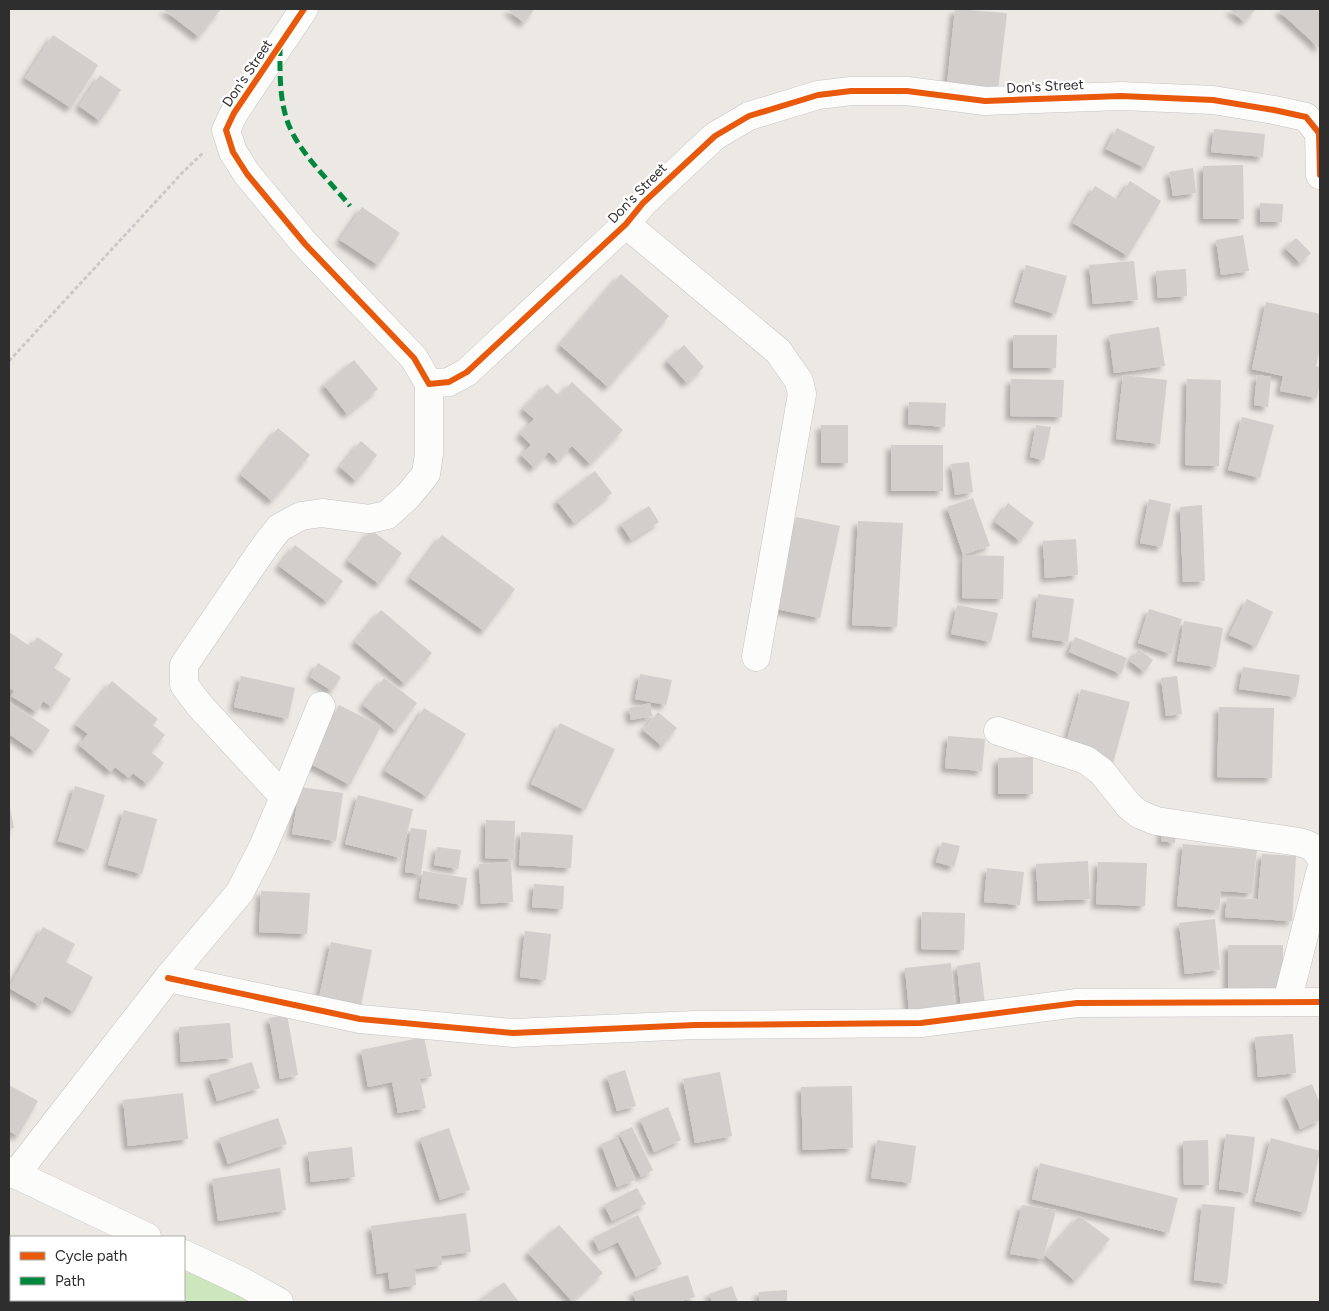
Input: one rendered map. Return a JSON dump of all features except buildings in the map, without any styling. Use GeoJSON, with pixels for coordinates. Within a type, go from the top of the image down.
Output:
{"type":"FeatureCollection","features":[{"type":"Feature","properties":{"kind":"street","name":"Don's Street"},"geometry":{"type":"LineString","coordinates":[[226,130],[234,113],[304,9]]}},
{"type":"Feature","properties":{"kind":"street","name":"Don's Street"},"geometry":{"type":"LineString","coordinates":[[429,384],[449,382],[467,372],[626,224],[643,203],[715,136],[749,116],[818,95],[851,91],[907,90],[985,101],[1130,96],[1213,100],[1306,117],[1319,133],[1320,175]]}},
{"type":"Feature","properties":{"kind":"street"},"geometry":{"type":"LineString","coordinates":[[226,130],[233,152],[247,174],[305,244],[414,358],[429,384],[429,454],[426,474],[408,496],[387,515],[369,519],[322,513],[300,516],[279,528],[259,554],[184,666],[184,685],[200,706],[284,797]]}},
{"type":"Feature","properties":{"kind":"street"},"geometry":{"type":"LineString","coordinates":[[626,224],[778,352],[799,381],[802,394],[756,657]]}},
{"type":"Feature","properties":{"kind":"street"},"geometry":{"type":"LineString","coordinates":[[146,1236],[12,1173],[168,978],[240,892],[262,849],[321,706]]}},
{"type":"Feature","properties":{"kind":"street"},"geometry":{"type":"LineString","coordinates":[[998,731],[1086,760],[1102,772],[1129,806],[1139,814],[1156,821],[1299,842],[1308,844],[1316,849],[1320,857]]}},
{"type":"Feature","properties":{"kind":"street"},"geometry":{"type":"LineString","coordinates":[[1287,1002],[1320,873]]}},
{"type":"Feature","properties":{"kind":"street"},"geometry":{"type":"LineString","coordinates":[[168,978],[360,1019],[513,1033],[695,1024],[921,1024],[1077,1003],[1320,1002]]}},
{"type":"Feature","properties":{"kind":"street"},"geometry":{"type":"LineString","coordinates":[[185,1254],[243,1282],[279,1302]]}},
{"type":"Feature","properties":{"kind":"path"},"geometry":{"type":"LineString","coordinates":[[9,361],[184,171],[226,130]]}},
{"type":"Feature","properties":{"kind":"green space"},"geometry":{"type":"Polygon","coordinates":[[[9,1267],[10,1301],[185,1301],[185,1271],[264,1302],[9,1302],[9,1267]]]}},
{"type":"Feature","properties":{"kind":"marked path"},"geometry":{"type":"LineString","coordinates":[[280,46],[282,95],[288,123],[307,156],[350,206]]}},
{"type":"Feature","properties":{"kind":"cycle path"},"geometry":{"type":"LineString","coordinates":[[304,9],[234,113],[226,130],[233,152],[247,174],[305,244],[414,358],[429,384],[449,382],[467,372],[626,224],[643,203],[715,136],[749,116],[818,95],[851,91],[907,91],[985,101],[1121,96],[1213,100],[1306,117],[1319,133],[1320,175]]}},
{"type":"Feature","properties":{"kind":"cycle path"},"geometry":{"type":"LineString","coordinates":[[168,978],[360,1019],[513,1033],[695,1025],[921,1023],[1077,1003],[1320,1002]]}}]}
